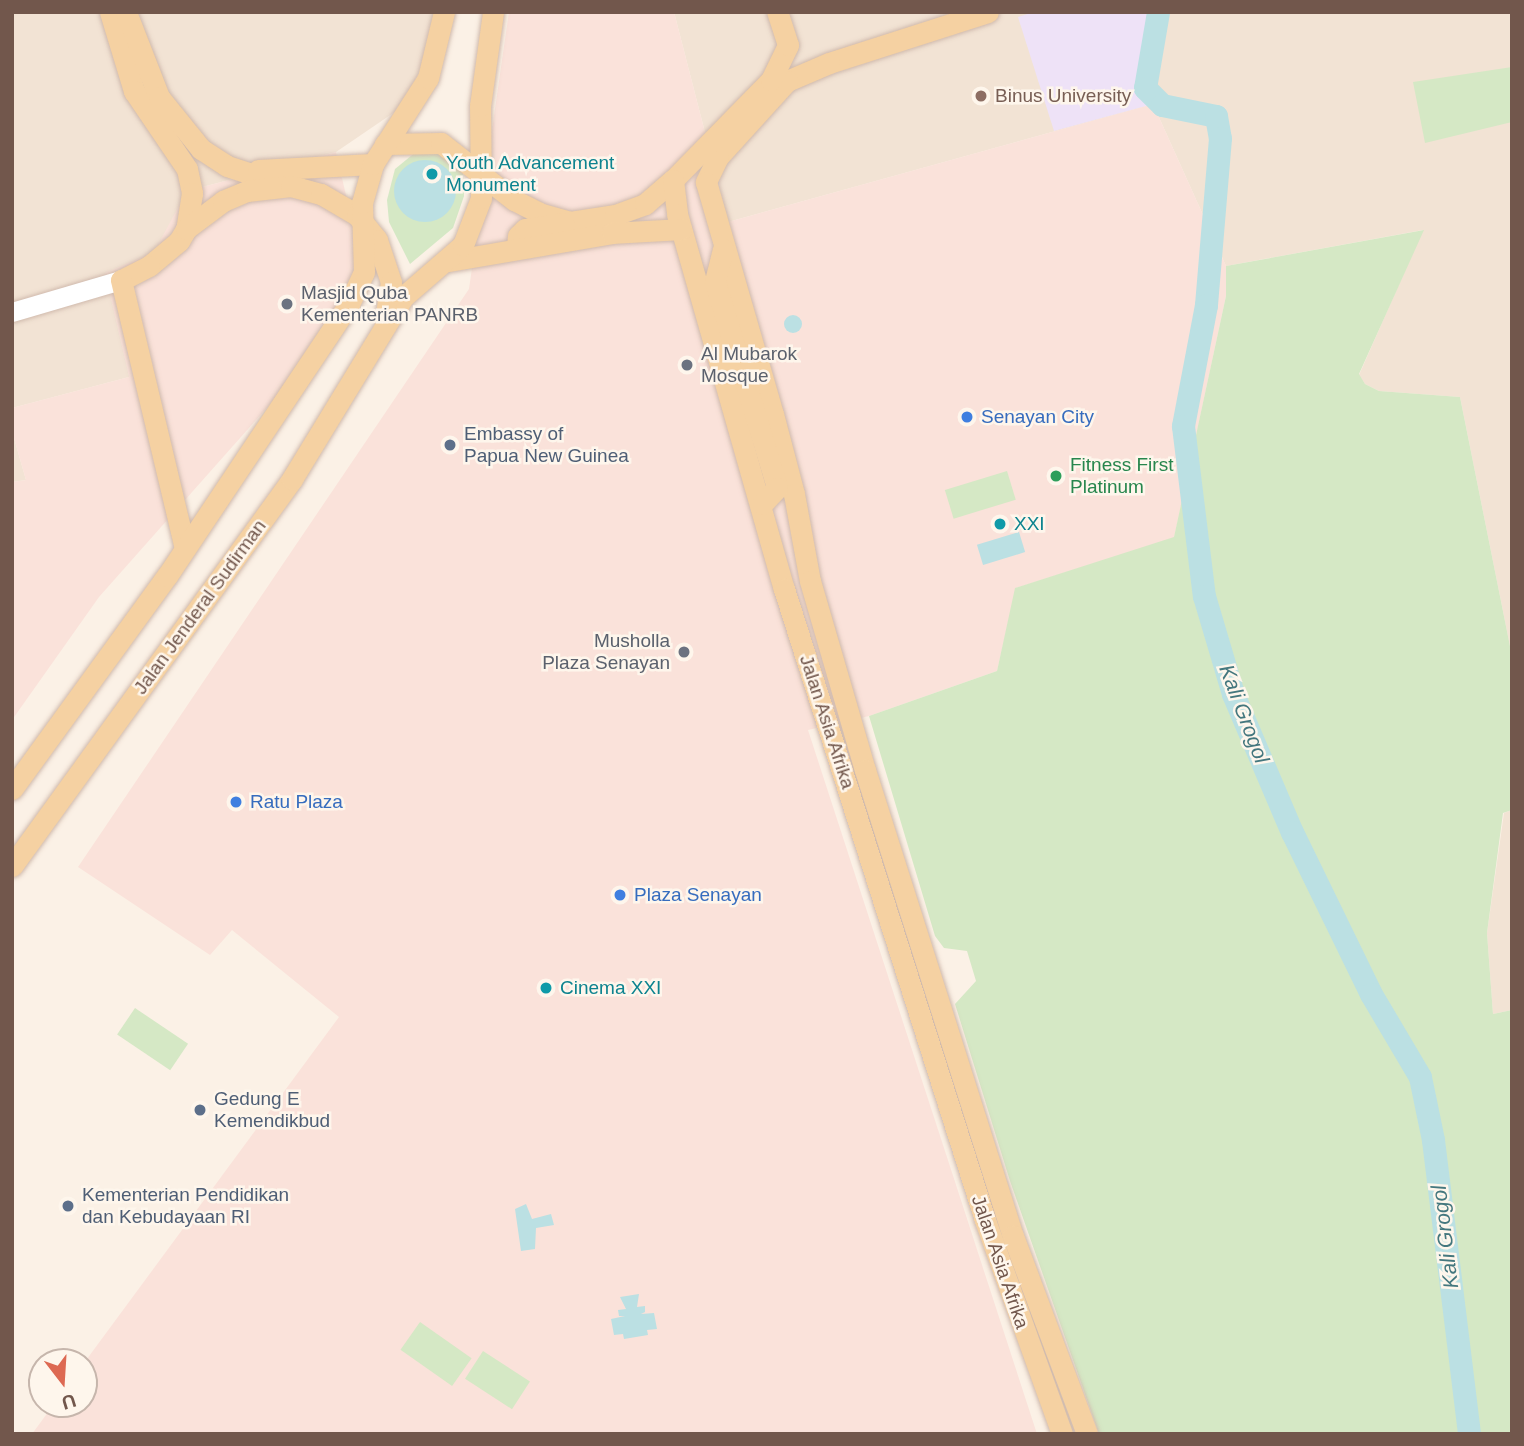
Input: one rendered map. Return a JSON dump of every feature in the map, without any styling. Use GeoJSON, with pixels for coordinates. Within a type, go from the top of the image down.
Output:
{"type":"FeatureCollection","features":[{"type":"Feature","properties":{"kind":"main road"},"geometry":{"type":"LineString","coordinates":[[110,12],[134,91],[187,169],[192,200],[186,229]]}},
{"type":"Feature","properties":{"kind":"main road"},"geometry":{"type":"LineString","coordinates":[[126,12],[142,62],[164,106],[214,159],[342,204],[365,224],[381,247],[390,274],[391,293],[377,340]]}},
{"type":"Feature","properties":{"kind":"main road"},"geometry":{"type":"LineString","coordinates":[[12,789],[186,548],[349,304],[364,272],[363,197],[373,164],[428,78],[444,12]]}},
{"type":"Feature","properties":{"kind":"main road"},"geometry":{"type":"LineString","coordinates":[[377,340],[403,297],[449,261],[476,220],[482,174],[480,106],[494,12]]}},
{"type":"Feature","properties":{"kind":"main road"},"geometry":{"type":"LineString","coordinates":[[777,12],[788,45],[804,57],[829,63]]}},
{"type":"Feature","properties":{"kind":"main road","name":"Jalan Asia Afrika"},"geometry":{"type":"LineString","coordinates":[[986,14],[829,63],[787,81],[718,158],[706,182],[716,226],[794,494],[810,581],[985,1220],[1062,1434]]}},
{"type":"Feature","properties":{"kind":"main road"},"geometry":{"type":"LineString","coordinates":[[517,247],[518,236],[525,229],[615,215],[645,204],[673,180],[771,80],[788,45]]}},
{"type":"Feature","properties":{"kind":"main road"},"geometry":{"type":"LineString","coordinates":[[385,144],[442,143],[526,208],[570,222]]}},
{"type":"Feature","properties":{"kind":"main road"},"geometry":{"type":"LineString","coordinates":[[242,170],[373,164]]}},
{"type":"Feature","properties":{"kind":"main road","name":"Jalan Asia Afrika"},"geometry":{"type":"LineString","coordinates":[[673,180],[681,229],[762,504],[787,599],[923,993],[1087,1434]]}},
{"type":"Feature","properties":{"kind":"main road"},"geometry":{"type":"LineString","coordinates":[[12,312],[121,280],[165,256],[186,229],[235,195],[291,187]]}},
{"type":"Feature","properties":{"kind":"main road"},"geometry":{"type":"LineString","coordinates":[[645,204],[654,215],[652,228]]}},
{"type":"Feature","properties":{"kind":"main road"},"geometry":{"type":"LineString","coordinates":[[449,261],[517,247],[652,228],[681,229]]}},
{"type":"Feature","properties":{"kind":"main road"},"geometry":{"type":"LineString","coordinates":[[723,250],[715,282],[777,488],[762,504]]}},
{"type":"Feature","properties":{"kind":"main road"},"geometry":{"type":"LineString","coordinates":[[121,280],[186,548]]}},
{"type":"Feature","properties":{"kind":"main road","name":"Jalan Jenderal Sudirman"},"geometry":{"type":"LineString","coordinates":[[12,866],[248,543],[377,340]]}},
{"type":"Feature","properties":{"kind":"shaded area"},"geometry":{"type":"Polygon","coordinates":[[[12,12],[444,12],[405,105],[336,152],[187,191],[129,377],[12,408],[12,12]]]}},
{"type":"Feature","properties":{"kind":"shaded area"},"geometry":{"type":"Polygon","coordinates":[[[509,12],[674,12],[728,222],[1153,104],[1226,266],[1226,296],[1174,538],[1016,588],[997,671],[869,716],[808,730],[1037,1434],[32,1434],[44,1418],[98,1418],[98,1348],[95,1348],[339,1017],[232,930],[210,955],[78,867],[469,289],[509,12]]]}},
{"type":"Feature","properties":{"kind":"shaded area"},"geometry":{"type":"Polygon","coordinates":[[[674,12],[1512,12],[1512,656],[1460,397],[1379,391],[1365,384],[1359,375],[1423,230],[1226,266],[1153,104],[728,222],[674,12]]]}},
{"type":"Feature","properties":{"kind":"shaded area"},"geometry":{"type":"Polygon","coordinates":[[[1034,12],[1166,12],[1153,104],[1054,131],[1018,17],[1034,12]]]}},
{"type":"Feature","properties":{"kind":"shaded area"},"geometry":{"type":"Polygon","coordinates":[[[336,152],[357,243],[349,315],[99,597],[12,720],[12,482],[26,480],[12,431],[12,408],[129,377],[105,273],[154,252],[187,191],[336,152]]]}},
{"type":"Feature","properties":{"kind":"shaded area"},"geometry":{"type":"Polygon","coordinates":[[[12,431],[26,480],[12,482],[12,431]]]}},
{"type":"Feature","properties":{"kind":"shaded area"},"geometry":{"type":"Polygon","coordinates":[[[1512,810],[1512,1010],[1493,1014],[1487,933],[1504,813],[1512,810]]]}},
{"type":"Feature","properties":{"kind":"green space"},"geometry":{"type":"Polygon","coordinates":[[[1512,67],[1512,122],[1425,143],[1413,82],[1512,67]]]}},
{"type":"Feature","properties":{"kind":"green space"},"geometry":{"type":"Polygon","coordinates":[[[417,151],[444,153],[463,173],[464,196],[453,228],[410,264],[389,222],[387,200],[395,169],[417,151]]]}},
{"type":"Feature","properties":{"kind":"green space"},"geometry":{"type":"Polygon","coordinates":[[[1424,230],[1359,374],[1365,384],[1379,391],[1460,397],[1512,656],[1512,810],[1503,813],[1487,933],[1493,1014],[1512,1010],[1512,1434],[1099,1434],[1010,1181],[955,1004],[976,981],[967,951],[944,948],[935,936],[869,716],[997,671],[1015,588],[1174,537],[1226,296],[1226,266],[1424,230]]]}},
{"type":"Feature","properties":{"kind":"green space"},"geometry":{"type":"Polygon","coordinates":[[[1007,471],[1016,500],[954,519],[945,490],[1007,471]]]}},
{"type":"Feature","properties":{"kind":"green space"},"geometry":{"type":"Polygon","coordinates":[[[135,1008],[188,1044],[170,1070],[117,1035],[135,1008]]]}},
{"type":"Feature","properties":{"kind":"green space"},"geometry":{"type":"Polygon","coordinates":[[[420,1322],[472,1358],[452,1386],[400,1350],[420,1322]]]}},
{"type":"Feature","properties":{"kind":"green space"},"geometry":{"type":"Polygon","coordinates":[[[483,1351],[530,1381],[512,1409],[465,1379],[483,1351]]]}},
{"type":"Feature","properties":{"kind":"water"},"geometry":{"type":"Polygon","coordinates":[[[425,160],[437,162],[447,169],[454,179],[454,203],[447,213],[437,220],[425,222],[413,220],[403,213],[396,203],[394,191],[396,179],[403,169],[413,162],[425,160]]]}},
{"type":"Feature","properties":{"kind":"water"},"geometry":{"type":"Polygon","coordinates":[[[789,315],[797,315],[802,324],[800,331],[789,333],[784,328],[784,320],[789,315]]]}},
{"type":"Feature","properties":{"kind":"water"},"geometry":{"type":"Polygon","coordinates":[[[1019,532],[1025,552],[983,565],[977,545],[1019,532]]]}},
{"type":"Feature","properties":{"kind":"water"},"geometry":{"type":"Polygon","coordinates":[[[526,1204],[532,1219],[551,1214],[554,1225],[536,1228],[535,1249],[521,1251],[515,1209],[526,1204]]]}},
{"type":"Feature","properties":{"kind":"water"},"geometry":{"type":"Polygon","coordinates":[[[639,1294],[637,1307],[645,1306],[645,1312],[641,1314],[654,1313],[657,1329],[647,1330],[648,1335],[624,1339],[623,1334],[614,1335],[611,1319],[625,1316],[619,1316],[618,1310],[626,1309],[620,1297],[639,1294]]]}},
{"type":"Feature","properties":{"kind":"waterway","name":"Kali Grogol"},"geometry":{"type":"LineString","coordinates":[[1158,12],[1145,88],[1162,105],[1216,116],[1220,138],[1206,305],[1183,426],[1204,596],[1233,694],[1292,832],[1371,994],[1420,1077],[1433,1140],[1469,1434]]}},
{"type":"Feature","properties":{"kind":"place","name":"Binus University"},"geometry":{"type":"Point","coordinates":[981,96]}},
{"type":"Feature","properties":{"kind":"place","name":"Youth Advancement Monument"},"geometry":{"type":"Point","coordinates":[432,174]}},
{"type":"Feature","properties":{"kind":"place","name":"Masjid Quba Kementerian PANRB"},"geometry":{"type":"Point","coordinates":[287,304]}},
{"type":"Feature","properties":{"kind":"place","name":"Al Mubarok Mosque"},"geometry":{"type":"Point","coordinates":[687,365]}},
{"type":"Feature","properties":{"kind":"place","name":"Senayan City"},"geometry":{"type":"Point","coordinates":[967,417]}},
{"type":"Feature","properties":{"kind":"place","name":"Embassy of Papua New Guinea"},"geometry":{"type":"Point","coordinates":[450,445]}},
{"type":"Feature","properties":{"kind":"place","name":"Fitness First Platinum"},"geometry":{"type":"Point","coordinates":[1056,476]}},
{"type":"Feature","properties":{"kind":"place","name":"XXI"},"geometry":{"type":"Point","coordinates":[1000,524]}},
{"type":"Feature","properties":{"kind":"place","name":"Musholla Plaza Senayan"},"geometry":{"type":"Point","coordinates":[684,652]}},
{"type":"Feature","properties":{"kind":"place","name":"Ratu Plaza"},"geometry":{"type":"Point","coordinates":[236,802]}},
{"type":"Feature","properties":{"kind":"place","name":"Plaza Senayan"},"geometry":{"type":"Point","coordinates":[620,895]}},
{"type":"Feature","properties":{"kind":"place","name":"Cinema XXI"},"geometry":{"type":"Point","coordinates":[546,988]}},
{"type":"Feature","properties":{"kind":"place","name":"Gedung E Kemendikbud"},"geometry":{"type":"Point","coordinates":[200,1110]}},
{"type":"Feature","properties":{"kind":"place","name":"Kementerian Pendidikan dan Kebudayaan RI"},"geometry":{"type":"Point","coordinates":[68,1206]}}]}
